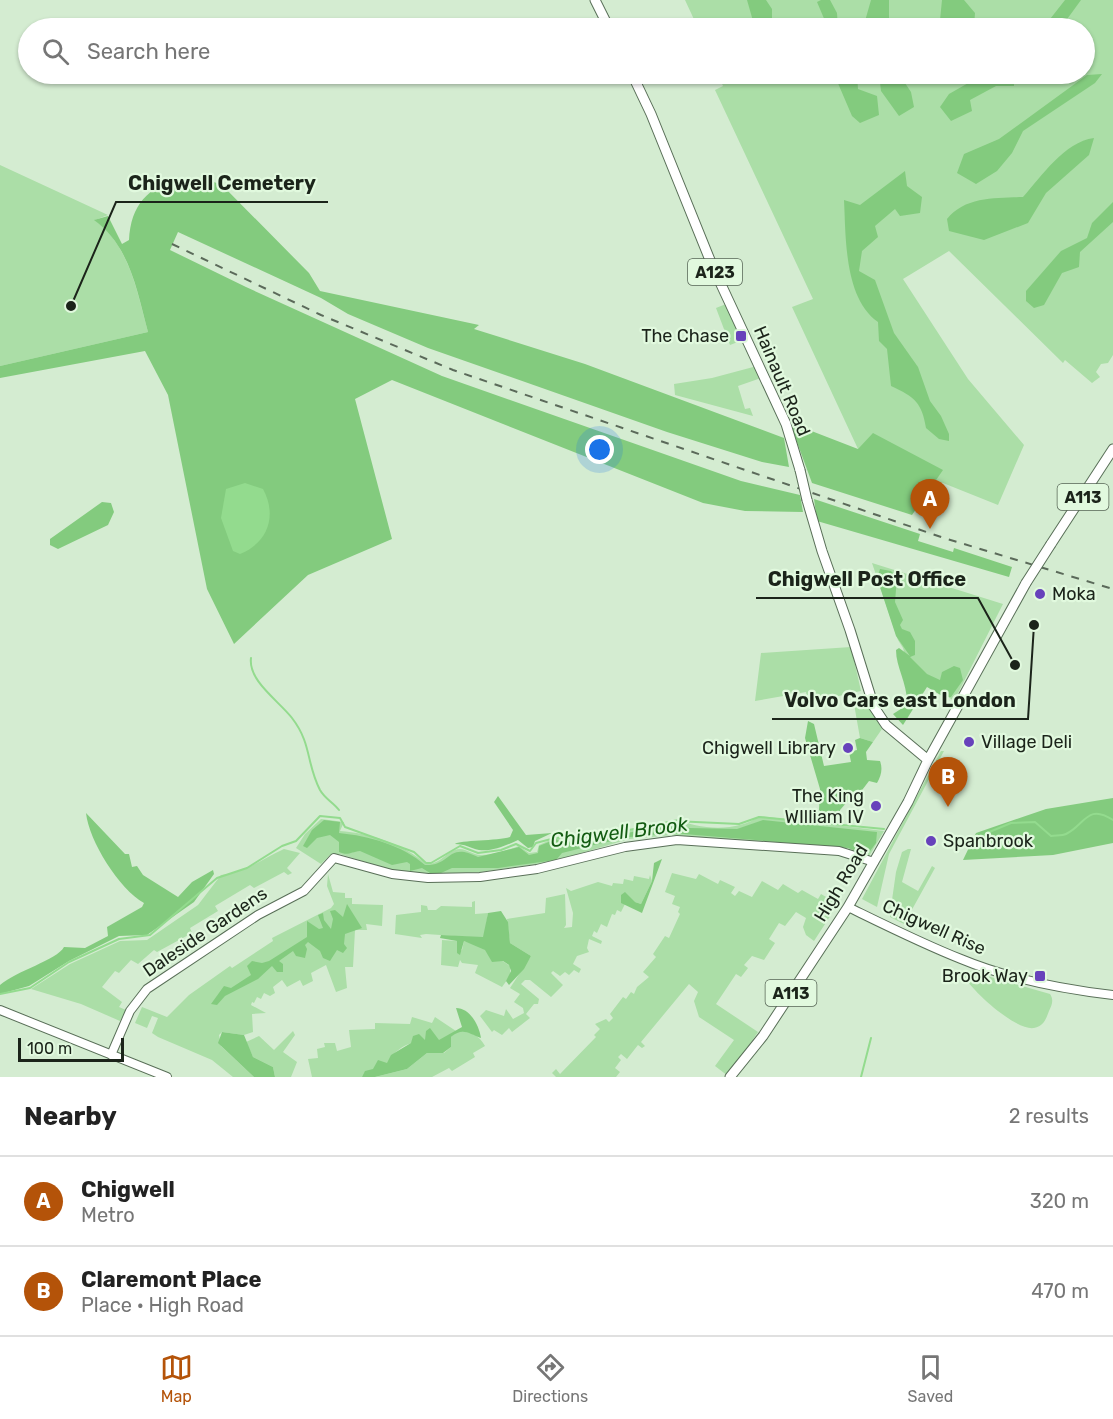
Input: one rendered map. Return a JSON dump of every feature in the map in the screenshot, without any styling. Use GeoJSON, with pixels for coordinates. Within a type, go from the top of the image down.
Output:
{"type":"FeatureCollection","features":[{"type":"Feature","properties":{"kind":"main road"},"geometry":{"type":"LineString","coordinates":[[595,0],[604,18]]}},
{"type":"Feature","properties":{"kind":"main road","name":"Hainault Road"},"geometry":{"type":"LineString","coordinates":[[637,84],[712,265],[786,424],[822,551],[874,707],[886,725],[928,760]]}},
{"type":"Feature","properties":{"kind":"main road","name":"High Road"},"geometry":{"type":"LineString","coordinates":[[730,1077],[757,1044],[848,907],[1026,583],[1113,449]]}},
{"type":"Feature","properties":{"kind":"street","name":"Daleside Gardens"},"geometry":{"type":"LineString","coordinates":[[111,1055],[130,1011],[147,990],[258,915],[304,891],[334,858],[392,874],[428,878],[480,877],[537,869],[625,847],[677,840],[839,851],[874,862]]}},
{"type":"Feature","properties":{"kind":"street","name":"Chigwell Rise"},"geometry":{"type":"LineString","coordinates":[[848,907],[962,960],[994,971],[1065,989],[1113,995]]}},
{"type":"Feature","properties":{"kind":"street"},"geometry":{"type":"LineString","coordinates":[[0,1010],[167,1077]]}},
{"type":"Feature","properties":{"kind":"shaded area"},"geometry":{"type":"Polygon","coordinates":[[[685,0],[1113,0],[1113,355],[1108,363],[1101,364],[1096,372],[1100,377],[1092,383],[1065,360],[1063,363],[949,251],[903,279],[968,379],[1024,445],[998,505],[858,449],[792,307],[813,299],[715,90],[723,86],[722,84],[1095,84],[1095,18],[693,18],[685,0]]]}},
{"type":"Feature","properties":{"kind":"shaded area"},"geometry":{"type":"Polygon","coordinates":[[[747,0],[766,0],[772,9],[772,18],[752,18],[747,0]]]}},
{"type":"Feature","properties":{"kind":"shaded area"},"geometry":{"type":"Polygon","coordinates":[[[830,0],[837,18],[824,18],[817,2],[830,0]]]}},
{"type":"Feature","properties":{"kind":"shaded area"},"geometry":{"type":"Polygon","coordinates":[[[871,0],[889,0],[889,18],[866,18],[871,0]]]}},
{"type":"Feature","properties":{"kind":"shaded area"},"geometry":{"type":"Polygon","coordinates":[[[942,0],[964,0],[975,13],[975,18],[940,18],[942,0]]]}},
{"type":"Feature","properties":{"kind":"shaded area"},"geometry":{"type":"Polygon","coordinates":[[[1065,0],[1081,0],[1068,18],[1051,18],[1065,0]]]}},
{"type":"Feature","properties":{"kind":"shaded area"},"geometry":{"type":"Polygon","coordinates":[[[1095,74],[1102,74],[1095,83],[1095,74]]]}},
{"type":"Feature","properties":{"kind":"shaded area"},"geometry":{"type":"Polygon","coordinates":[[[838,84],[858,84],[858,89],[877,96],[879,115],[860,123],[852,116],[838,84]]]}},
{"type":"Feature","properties":{"kind":"shaded area"},"geometry":{"type":"Polygon","coordinates":[[[880,84],[906,84],[911,92],[914,107],[899,116],[881,91],[880,84]]]}},
{"type":"Feature","properties":{"kind":"shaded area"},"geometry":{"type":"Polygon","coordinates":[[[966,84],[1014,84],[1014,86],[996,86],[970,100],[972,111],[951,121],[940,107],[949,94],[966,84]]]}},
{"type":"Feature","properties":{"kind":"shaded area"},"geometry":{"type":"Polygon","coordinates":[[[1075,84],[1094,84],[1023,131],[1012,153],[997,171],[976,184],[957,173],[964,154],[999,139],[1075,84]]]}},
{"type":"Feature","properties":{"kind":"shaded area"},"geometry":{"type":"Polygon","coordinates":[[[1094,138],[1089,155],[1046,193],[1028,223],[984,240],[949,231],[947,219],[954,211],[972,202],[1023,197],[1063,153],[1083,141],[1094,138]]]}},
{"type":"Feature","properties":{"kind":"shaded area"},"geometry":{"type":"Polygon","coordinates":[[[0,165],[108,215],[95,220],[107,231],[124,257],[136,286],[148,332],[0,366],[0,165]]]}},
{"type":"Feature","properties":{"kind":"shaded area"},"geometry":{"type":"Polygon","coordinates":[[[905,171],[907,186],[922,197],[920,213],[900,216],[895,209],[875,226],[878,237],[862,251],[859,271],[875,280],[894,333],[918,367],[930,401],[941,416],[949,434],[949,441],[939,439],[926,428],[922,412],[916,402],[891,386],[887,349],[879,341],[878,322],[859,298],[849,266],[844,200],[860,205],[905,171]]]}},
{"type":"Feature","properties":{"kind":"shaded area"},"geometry":{"type":"Polygon","coordinates":[[[182,178],[203,178],[222,185],[309,273],[320,291],[479,325],[474,329],[585,364],[784,438],[789,467],[762,462],[667,432],[428,348],[348,314],[321,298],[178,232],[170,250],[442,376],[741,481],[800,495],[803,512],[745,511],[703,503],[392,380],[355,399],[392,539],[308,575],[234,644],[207,589],[168,395],[145,351],[0,378],[0,366],[148,332],[136,285],[124,256],[106,231],[94,220],[108,216],[122,244],[129,240],[133,217],[143,199],[159,187],[182,178]]]}},
{"type":"Feature","properties":{"kind":"shaded area"},"geometry":{"type":"Polygon","coordinates":[[[1113,202],[1113,222],[1080,252],[1079,267],[1062,273],[1044,305],[1034,308],[1026,301],[1026,291],[1061,251],[1087,238],[1092,223],[1113,202]]]}},
{"type":"Feature","properties":{"kind":"shaded area"},"geometry":{"type":"Polygon","coordinates":[[[726,304],[743,340],[730,345],[716,308],[726,304]]]}},
{"type":"Feature","properties":{"kind":"shaded area"},"geometry":{"type":"Polygon","coordinates":[[[757,366],[761,378],[738,386],[745,409],[750,408],[753,416],[675,395],[674,384],[712,378],[757,366]]]}},
{"type":"Feature","properties":{"kind":"shaded area"},"geometry":{"type":"Polygon","coordinates":[[[796,425],[858,449],[873,433],[943,470],[912,515],[812,483],[791,426],[796,425]]]}},
{"type":"Feature","properties":{"kind":"shaded area"},"geometry":{"type":"Polygon","coordinates":[[[245,483],[263,489],[270,518],[264,535],[250,549],[240,554],[233,551],[221,518],[226,489],[245,483]]]}},
{"type":"Feature","properties":{"kind":"shaded area"},"geometry":{"type":"Polygon","coordinates":[[[814,499],[920,534],[918,541],[953,552],[954,548],[1012,567],[1009,577],[817,521],[814,499]]]}},
{"type":"Feature","properties":{"kind":"shaded area"},"geometry":{"type":"Polygon","coordinates":[[[102,502],[111,503],[114,512],[108,525],[58,549],[50,545],[50,539],[102,502]]]}},
{"type":"Feature","properties":{"kind":"shaded area"},"geometry":{"type":"Polygon","coordinates":[[[872,563],[1003,604],[954,701],[925,681],[910,675],[903,648],[898,640],[872,563]]]}},
{"type":"Feature","properties":{"kind":"shaded area"},"geometry":{"type":"Polygon","coordinates":[[[880,569],[891,571],[897,577],[895,602],[903,620],[900,625],[902,629],[910,632],[915,641],[915,655],[910,657],[927,674],[940,680],[942,672],[954,666],[960,668],[963,680],[951,697],[944,697],[927,687],[903,725],[893,714],[907,705],[906,690],[896,650],[899,648],[910,656],[896,636],[877,578],[880,569]]]}},
{"type":"Feature","properties":{"kind":"shaded area"},"geometry":{"type":"Polygon","coordinates":[[[851,647],[861,691],[808,703],[806,692],[755,701],[761,653],[851,647]]]}},
{"type":"Feature","properties":{"kind":"shaded area"},"geometry":{"type":"Polygon","coordinates":[[[863,696],[882,729],[873,742],[860,738],[854,699],[863,696]]]}},
{"type":"Feature","properties":{"kind":"shaded area"},"geometry":{"type":"Polygon","coordinates":[[[808,721],[814,724],[824,766],[851,762],[849,752],[857,750],[855,740],[860,738],[873,742],[866,752],[867,760],[880,761],[881,772],[877,783],[869,781],[856,798],[847,802],[840,810],[840,819],[830,820],[819,810],[820,789],[805,738],[808,721]]]}},
{"type":"Feature","properties":{"kind":"shaded area"},"geometry":{"type":"Polygon","coordinates":[[[941,751],[944,751],[889,854],[877,907],[862,899],[941,751]]]}},
{"type":"Feature","properties":{"kind":"shaded area"},"geometry":{"type":"Polygon","coordinates":[[[498,796],[526,835],[552,833],[535,841],[533,847],[528,848],[518,840],[489,850],[455,844],[510,837],[513,830],[494,802],[498,796]]]}},
{"type":"Feature","properties":{"kind":"shaded area"},"geometry":{"type":"Polygon","coordinates":[[[1113,798],[1113,843],[1053,855],[963,860],[976,833],[1046,809],[1113,798]]]}},
{"type":"Feature","properties":{"kind":"shaded area"},"geometry":{"type":"Polygon","coordinates":[[[86,813],[125,854],[129,854],[132,867],[137,866],[143,875],[178,897],[192,882],[213,870],[214,874],[194,902],[147,935],[119,936],[69,961],[29,986],[0,994],[0,985],[60,952],[64,947],[85,948],[108,936],[107,927],[142,907],[144,903],[115,876],[93,837],[86,813]]]}},
{"type":"Feature","properties":{"kind":"shaded area"},"geometry":{"type":"Polygon","coordinates":[[[759,816],[884,831],[868,858],[848,848],[672,835],[629,839],[551,862],[480,872],[428,874],[388,869],[340,854],[330,855],[321,864],[296,848],[305,834],[321,819],[344,822],[340,831],[363,834],[397,845],[426,864],[435,863],[459,849],[478,855],[487,855],[519,846],[529,853],[537,852],[539,845],[557,837],[564,842],[601,838],[677,819],[707,827],[730,827],[741,825],[759,816]]]}},
{"type":"Feature","properties":{"kind":"shaded area"},"geometry":{"type":"Polygon","coordinates":[[[324,820],[340,822],[339,833],[362,836],[396,847],[425,865],[440,862],[460,852],[478,857],[519,847],[529,855],[538,853],[539,846],[556,839],[564,843],[600,840],[676,821],[689,828],[737,829],[763,820],[877,832],[876,843],[867,855],[848,848],[672,833],[630,837],[598,844],[562,853],[556,860],[498,868],[452,868],[441,873],[430,873],[422,868],[410,871],[410,864],[407,862],[392,865],[360,851],[347,854],[339,852],[339,842],[330,835],[317,838],[307,848],[303,846],[312,830],[324,820]]]}},
{"type":"Feature","properties":{"kind":"shaded area"},"geometry":{"type":"Polygon","coordinates":[[[284,849],[300,853],[287,868],[292,873],[288,875],[284,872],[254,888],[250,885],[215,906],[218,911],[190,928],[192,933],[157,952],[154,950],[138,964],[131,960],[119,973],[115,971],[102,987],[122,1002],[119,1007],[126,1010],[120,1021],[81,1004],[31,989],[70,964],[120,941],[147,940],[198,905],[221,875],[246,868],[284,849]]]}},
{"type":"Feature","properties":{"kind":"shaded area"},"geometry":{"type":"Polygon","coordinates":[[[911,849],[902,882],[918,891],[932,866],[935,868],[904,924],[890,917],[890,914],[896,872],[902,852],[911,849]]]}},
{"type":"Feature","properties":{"kind":"shaded area"},"geometry":{"type":"Polygon","coordinates":[[[662,859],[642,913],[621,903],[621,895],[625,892],[635,902],[641,904],[652,881],[654,863],[662,859]]]}},
{"type":"Feature","properties":{"kind":"shaded area"},"geometry":{"type":"Polygon","coordinates":[[[672,873],[696,879],[699,874],[718,884],[720,880],[735,887],[731,893],[735,896],[739,891],[752,897],[762,881],[778,890],[783,884],[798,893],[802,890],[818,899],[821,894],[838,904],[814,941],[806,935],[803,927],[806,918],[796,912],[785,926],[779,923],[769,939],[775,943],[764,960],[752,956],[744,965],[748,968],[741,977],[736,974],[716,1004],[758,1032],[728,1076],[715,1066],[734,1040],[699,1017],[694,1001],[698,992],[689,984],[641,1042],[645,1046],[642,1048],[638,1045],[627,1059],[621,1054],[618,1057],[621,1060],[615,1068],[620,1072],[616,1077],[556,1077],[552,1073],[556,1069],[560,1074],[596,1037],[594,1035],[600,1029],[595,1024],[606,1019],[609,1022],[613,1018],[610,1014],[623,997],[626,999],[631,992],[634,994],[637,987],[649,977],[643,972],[656,957],[653,954],[665,936],[669,938],[680,914],[678,912],[680,907],[672,904],[675,896],[665,892],[672,873]]]}},
{"type":"Feature","properties":{"kind":"shaded area"},"geometry":{"type":"Polygon","coordinates":[[[328,874],[333,892],[345,893],[345,898],[352,898],[352,904],[383,905],[382,926],[366,924],[367,930],[355,930],[353,967],[345,967],[347,988],[336,992],[326,965],[311,973],[313,981],[303,986],[300,980],[287,987],[282,980],[273,987],[275,993],[270,996],[264,993],[261,999],[257,997],[254,1003],[252,1002],[251,1005],[266,1013],[252,1014],[253,1032],[244,1035],[222,1032],[219,1035],[221,1046],[254,1077],[233,1077],[212,1060],[158,1037],[152,1033],[158,1018],[152,1016],[147,1028],[135,1023],[142,1007],[167,1017],[189,995],[230,966],[232,968],[273,941],[272,938],[331,908],[334,904],[327,886],[328,874]]]}},
{"type":"Feature","properties":{"kind":"shaded area"},"geometry":{"type":"Polygon","coordinates":[[[650,875],[652,881],[641,904],[635,902],[625,904],[621,912],[617,910],[615,915],[612,914],[607,927],[601,924],[597,933],[594,931],[592,936],[602,941],[601,944],[589,939],[587,948],[589,952],[577,956],[573,964],[581,969],[579,973],[574,970],[569,975],[565,972],[560,976],[553,971],[551,973],[563,985],[551,997],[530,980],[525,980],[521,984],[539,999],[538,1004],[534,1004],[526,1014],[530,1018],[512,1032],[509,1028],[502,1035],[494,1030],[492,1032],[480,1016],[486,1010],[504,1016],[506,1009],[513,1019],[524,1013],[523,1008],[514,1002],[520,994],[510,988],[531,956],[510,943],[507,919],[545,913],[546,898],[565,894],[566,925],[564,928],[572,927],[573,913],[566,888],[571,891],[598,882],[612,886],[613,883],[623,884],[624,879],[633,881],[634,876],[649,879],[650,875]]]}},
{"type":"Feature","properties":{"kind":"shaded area"},"geometry":{"type":"Polygon","coordinates":[[[475,901],[475,914],[488,913],[484,938],[426,934],[420,935],[422,938],[395,934],[396,915],[421,912],[421,905],[427,906],[428,910],[436,910],[441,906],[472,907],[472,902],[475,901]]]}},
{"type":"Feature","properties":{"kind":"shaded area"},"geometry":{"type":"Polygon","coordinates":[[[347,904],[362,928],[345,934],[344,944],[347,948],[343,953],[337,950],[330,961],[323,958],[320,951],[308,942],[305,945],[307,949],[305,958],[296,956],[293,951],[279,961],[283,964],[283,972],[277,972],[272,966],[258,979],[225,996],[217,1005],[211,1004],[224,986],[231,988],[251,975],[247,966],[252,961],[262,963],[269,961],[307,937],[307,921],[319,929],[323,928],[318,915],[323,913],[324,920],[331,929],[333,919],[330,911],[335,910],[343,917],[347,904]]]}},
{"type":"Feature","properties":{"kind":"shaded area"},"geometry":{"type":"Polygon","coordinates":[[[501,911],[508,922],[510,943],[531,956],[524,969],[509,985],[506,981],[511,971],[509,965],[503,961],[492,962],[485,950],[464,941],[460,955],[457,953],[457,941],[440,938],[441,935],[483,937],[488,913],[501,911]]]}},
{"type":"Feature","properties":{"kind":"shaded area"},"geometry":{"type":"Polygon","coordinates":[[[442,940],[457,941],[457,953],[462,950],[464,941],[480,946],[510,966],[510,976],[502,987],[475,973],[478,965],[462,963],[460,960],[458,967],[441,965],[442,940]]]}},
{"type":"Feature","properties":{"kind":"shaded area"},"geometry":{"type":"Polygon","coordinates":[[[966,970],[1050,994],[1052,1005],[1044,1022],[1034,1028],[1026,1027],[1006,1017],[969,983],[964,976],[966,970]]]}},
{"type":"Feature","properties":{"kind":"shaded area"},"geometry":{"type":"Polygon","coordinates":[[[456,1008],[470,1014],[481,1038],[466,1032],[459,1032],[451,1037],[451,1047],[443,1053],[427,1053],[407,1069],[375,1077],[362,1077],[365,1071],[373,1069],[378,1060],[387,1063],[391,1055],[411,1043],[413,1036],[419,1034],[425,1040],[426,1031],[430,1028],[439,1040],[462,1027],[456,1008]]]}},
{"type":"Feature","properties":{"kind":"shaded area"},"geometry":{"type":"Polygon","coordinates":[[[412,1017],[432,1023],[435,1017],[456,1031],[439,1041],[427,1037],[425,1041],[408,1044],[394,1054],[388,1064],[383,1063],[362,1077],[312,1077],[308,1059],[318,1058],[317,1049],[325,1047],[324,1043],[335,1043],[337,1051],[351,1047],[349,1030],[375,1029],[375,1023],[410,1024],[412,1017]]]}},
{"type":"Feature","properties":{"kind":"shaded area"},"geometry":{"type":"Polygon","coordinates":[[[293,1031],[295,1035],[283,1052],[297,1062],[291,1077],[275,1077],[273,1067],[253,1057],[246,1042],[259,1036],[274,1050],[293,1031]]]}},
{"type":"Feature","properties":{"kind":"shaded area"},"geometry":{"type":"Polygon","coordinates":[[[458,1031],[474,1034],[485,1046],[473,1053],[475,1057],[452,1071],[449,1068],[432,1077],[375,1077],[407,1069],[427,1053],[444,1053],[451,1047],[451,1037],[458,1031]]]}},
{"type":"Feature","properties":{"kind":"shaded area"},"geometry":{"type":"Polygon","coordinates":[[[222,1032],[244,1035],[253,1057],[273,1067],[275,1077],[254,1077],[218,1043],[222,1032]]]}},
{"type":"Feature","properties":{"kind":"waterway"},"geometry":{"type":"LineString","coordinates":[[251,658],[251,666],[259,683],[292,718],[303,736],[320,790],[339,810]]}},
{"type":"Feature","properties":{"kind":"waterway","name":"Chigwell Brook"},"geometry":{"type":"LineString","coordinates":[[972,847],[987,833],[1011,823],[1035,822],[1051,836],[1066,834],[1092,815],[1104,815],[1113,820]]}},
{"type":"Feature","properties":{"kind":"waterway","name":"Chigwell Brook"},"geometry":{"type":"LineString","coordinates":[[0,994],[30,988],[69,962],[119,939],[150,935],[217,878],[247,868],[282,846],[296,841],[320,816],[340,818],[345,827],[414,852],[426,863],[431,863],[460,846],[478,853],[501,850],[516,844],[530,851],[536,843],[555,838],[599,836],[674,821],[739,824],[759,817],[884,829]]}},
{"type":"Feature","properties":{"kind":"waterway"},"geometry":{"type":"LineString","coordinates":[[861,1077],[871,1038]]}},
{"type":"Feature","properties":{"kind":"railway"},"geometry":{"type":"LineString","coordinates":[[172,244],[321,315],[453,370],[944,538],[1113,589]]}},
{"type":"Feature","properties":{"kind":"place","name":"Chigwell Cemetery"},"geometry":{"type":"Point","coordinates":[71,306]}},
{"type":"Feature","properties":{"kind":"place","name":"The Chase"},"geometry":{"type":"Point","coordinates":[741,336]}},
{"type":"Feature","properties":{"kind":"place","name":"Chigwell"},"geometry":{"type":"Point","coordinates":[930,529]}},
{"type":"Feature","properties":{"kind":"place","name":"Moka"},"geometry":{"type":"Point","coordinates":[1040,594]}},
{"type":"Feature","properties":{"kind":"place","name":"Volvo Cars east London"},"geometry":{"type":"Point","coordinates":[1034,625]}},
{"type":"Feature","properties":{"kind":"place","name":"Chigwell Post Office"},"geometry":{"type":"Point","coordinates":[1015,665]}},
{"type":"Feature","properties":{"kind":"place","name":"Village Deli"},"geometry":{"type":"Point","coordinates":[969,742]}},
{"type":"Feature","properties":{"kind":"place","name":"Chigwell Library"},"geometry":{"type":"Point","coordinates":[848,748]}},
{"type":"Feature","properties":{"kind":"place","name":"The King WIlliam IV"},"geometry":{"type":"Point","coordinates":[876,806]}},
{"type":"Feature","properties":{"kind":"place","name":"Claremont Place"},"geometry":{"type":"Point","coordinates":[948,807]}},
{"type":"Feature","properties":{"kind":"place","name":"Spanbrook"},"geometry":{"type":"Point","coordinates":[931,841]}},
{"type":"Feature","properties":{"kind":"place","name":"Brook Way"},"geometry":{"type":"Point","coordinates":[1040,976]}}]}
